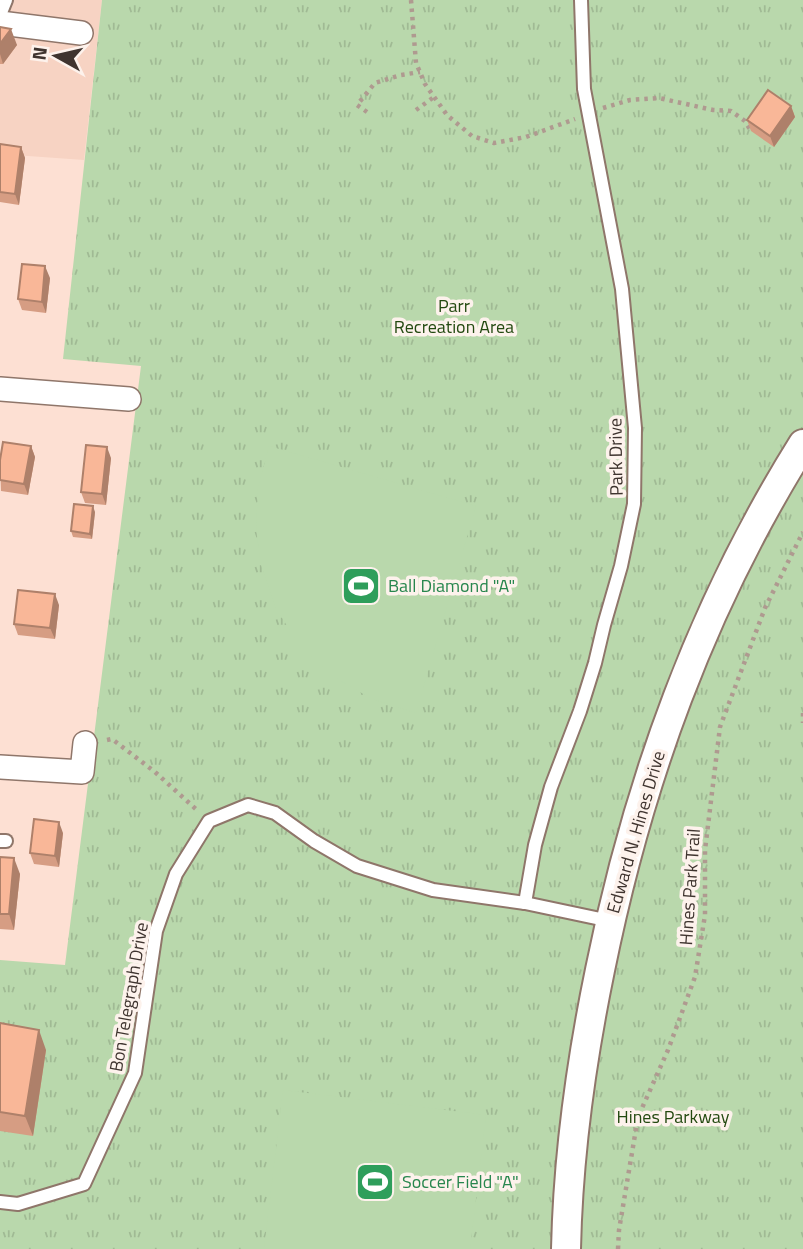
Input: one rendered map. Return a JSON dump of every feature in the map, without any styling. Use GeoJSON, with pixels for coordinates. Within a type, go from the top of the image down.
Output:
{"type":"FeatureCollection","features":[{"type":"Feature","properties":{"kind":"street"},"geometry":{"type":"LineString","coordinates":[[0,23],[81,33]]}},
{"type":"Feature","properties":{"kind":"street"},"geometry":{"type":"LineString","coordinates":[[0,389],[129,399]]}},
{"type":"Feature","properties":{"kind":"street","name":"Edward N. Hines Drive"},"geometry":{"type":"LineString","coordinates":[[566,1249],[570,1167],[591,1016],[610,921],[636,822],[671,713],[701,637],[742,549],[803,443]]}},
{"type":"Feature","properties":{"kind":"street"},"geometry":{"type":"LineString","coordinates":[[0,766],[82,772],[85,743]]}},
{"type":"Feature","properties":{"kind":"lane"},"geometry":{"type":"LineString","coordinates":[[0,15],[6,0]]}},
{"type":"Feature","properties":{"kind":"lane","name":"Park Drive"},"geometry":{"type":"LineString","coordinates":[[525,903],[538,834],[551,787],[595,663],[621,566],[634,504],[635,428],[622,289],[584,89],[581,0]]}},
{"type":"Feature","properties":{"kind":"lane","name":"Bon Telegraph Drive"},"geometry":{"type":"LineString","coordinates":[[0,1202],[18,1205],[84,1184],[135,1073],[156,931],[176,874],[209,821],[248,805],[275,813],[314,841],[357,866],[433,890],[525,903],[610,921]]}},
{"type":"Feature","properties":{"kind":"path"},"geometry":{"type":"LineString","coordinates":[[411,0],[415,63],[425,84],[447,115],[472,136],[494,143],[526,137],[609,106],[630,100],[659,98],[713,110],[731,111],[745,121],[751,131]]}},
{"type":"Feature","properties":{"kind":"path"},"geometry":{"type":"LineString","coordinates":[[367,112],[357,105],[375,83],[420,72]]}},
{"type":"Feature","properties":{"kind":"path"},"geometry":{"type":"LineString","coordinates":[[416,110],[434,97]]}},
{"type":"Feature","properties":{"kind":"path","name":"Hines Park Trail"},"geometry":{"type":"LineString","coordinates":[[618,1249],[638,1116],[668,1050],[695,977],[705,915],[705,850],[720,727],[765,608],[803,532]]}},
{"type":"Feature","properties":{"kind":"path"},"geometry":{"type":"LineString","coordinates":[[803,713],[803,723]]}},
{"type":"Feature","properties":{"kind":"path"},"geometry":{"type":"LineString","coordinates":[[85,743],[112,739],[200,812]]}},
{"type":"Feature","properties":{"kind":"shaded area"},"geometry":{"type":"Polygon","coordinates":[[[0,0],[102,0],[84,160],[0,154],[0,0]]]}},
{"type":"Feature","properties":{"kind":"green space","name":"Parr Recreation Area"},"geometry":{"type":"Polygon","coordinates":[[[102,0],[803,0],[803,1249],[0,1249],[0,960],[65,965],[141,366],[63,359],[102,0]]]}},
{"type":"Feature","properties":{"kind":"green space","name":"Ball Diamond \"A\""},"geometry":{"type":"Polygon","coordinates":[[[269,446],[476,506],[416,713],[372,699],[334,677],[300,646],[275,607],[261,565],[256,529],[258,488],[269,446]]]}},
{"type":"Feature","properties":{"kind":"green space","name":"Soccer Field \"A\""},"geometry":{"type":"Polygon","coordinates":[[[283,1090],[486,1115],[470,1249],[264,1249],[283,1090]]]}},
{"type":"Feature","properties":{"kind":"building"},"geometry":{"type":"Polygon","coordinates":[[[0,27],[11,29],[0,44],[0,27]]]}},
{"type":"Feature","properties":{"kind":"building"},"geometry":{"type":"Polygon","coordinates":[[[768,90],[791,106],[770,136],[747,120],[768,90]]]}},
{"type":"Feature","properties":{"kind":"building"},"geometry":{"type":"Polygon","coordinates":[[[0,144],[21,147],[15,194],[0,192],[0,144]]]}},
{"type":"Feature","properties":{"kind":"building"},"geometry":{"type":"Polygon","coordinates":[[[22,264],[45,266],[42,302],[18,299],[22,264]]]}},
{"type":"Feature","properties":{"kind":"building"},"geometry":{"type":"Polygon","coordinates":[[[3,442],[31,446],[24,484],[0,480],[3,442]]]}},
{"type":"Feature","properties":{"kind":"building"},"geometry":{"type":"Polygon","coordinates":[[[86,445],[107,447],[102,494],[81,492],[86,445]]]}},
{"type":"Feature","properties":{"kind":"building"},"geometry":{"type":"Polygon","coordinates":[[[74,504],[93,506],[90,534],[71,531],[74,504]]]}},
{"type":"Feature","properties":{"kind":"building"},"geometry":{"type":"Polygon","coordinates":[[[18,590],[55,594],[50,628],[14,624],[18,590]]]}},
{"type":"Feature","properties":{"kind":"building"},"geometry":{"type":"Polygon","coordinates":[[[34,819],[59,822],[55,856],[30,853],[34,819]]]}},
{"type":"Feature","properties":{"kind":"building"},"geometry":{"type":"Polygon","coordinates":[[[0,857],[14,858],[9,914],[0,914],[0,857]]]}},
{"type":"Feature","properties":{"kind":"building"},"geometry":{"type":"Polygon","coordinates":[[[0,1023],[39,1030],[25,1116],[0,1112],[0,1023]]]}},
{"type":"Feature","properties":{"kind":"place","name":"Ball Diamond \"A\""},"geometry":{"type":"Point","coordinates":[361,586]}},
{"type":"Feature","properties":{"kind":"place","name":"Soccer Field \"A\""},"geometry":{"type":"Point","coordinates":[375,1182]}},
{"type":"Feature","properties":{"kind":"park label","name":"Hines Parkway"},"geometry":{"type":"Point","coordinates":[673,1117]}}]}
